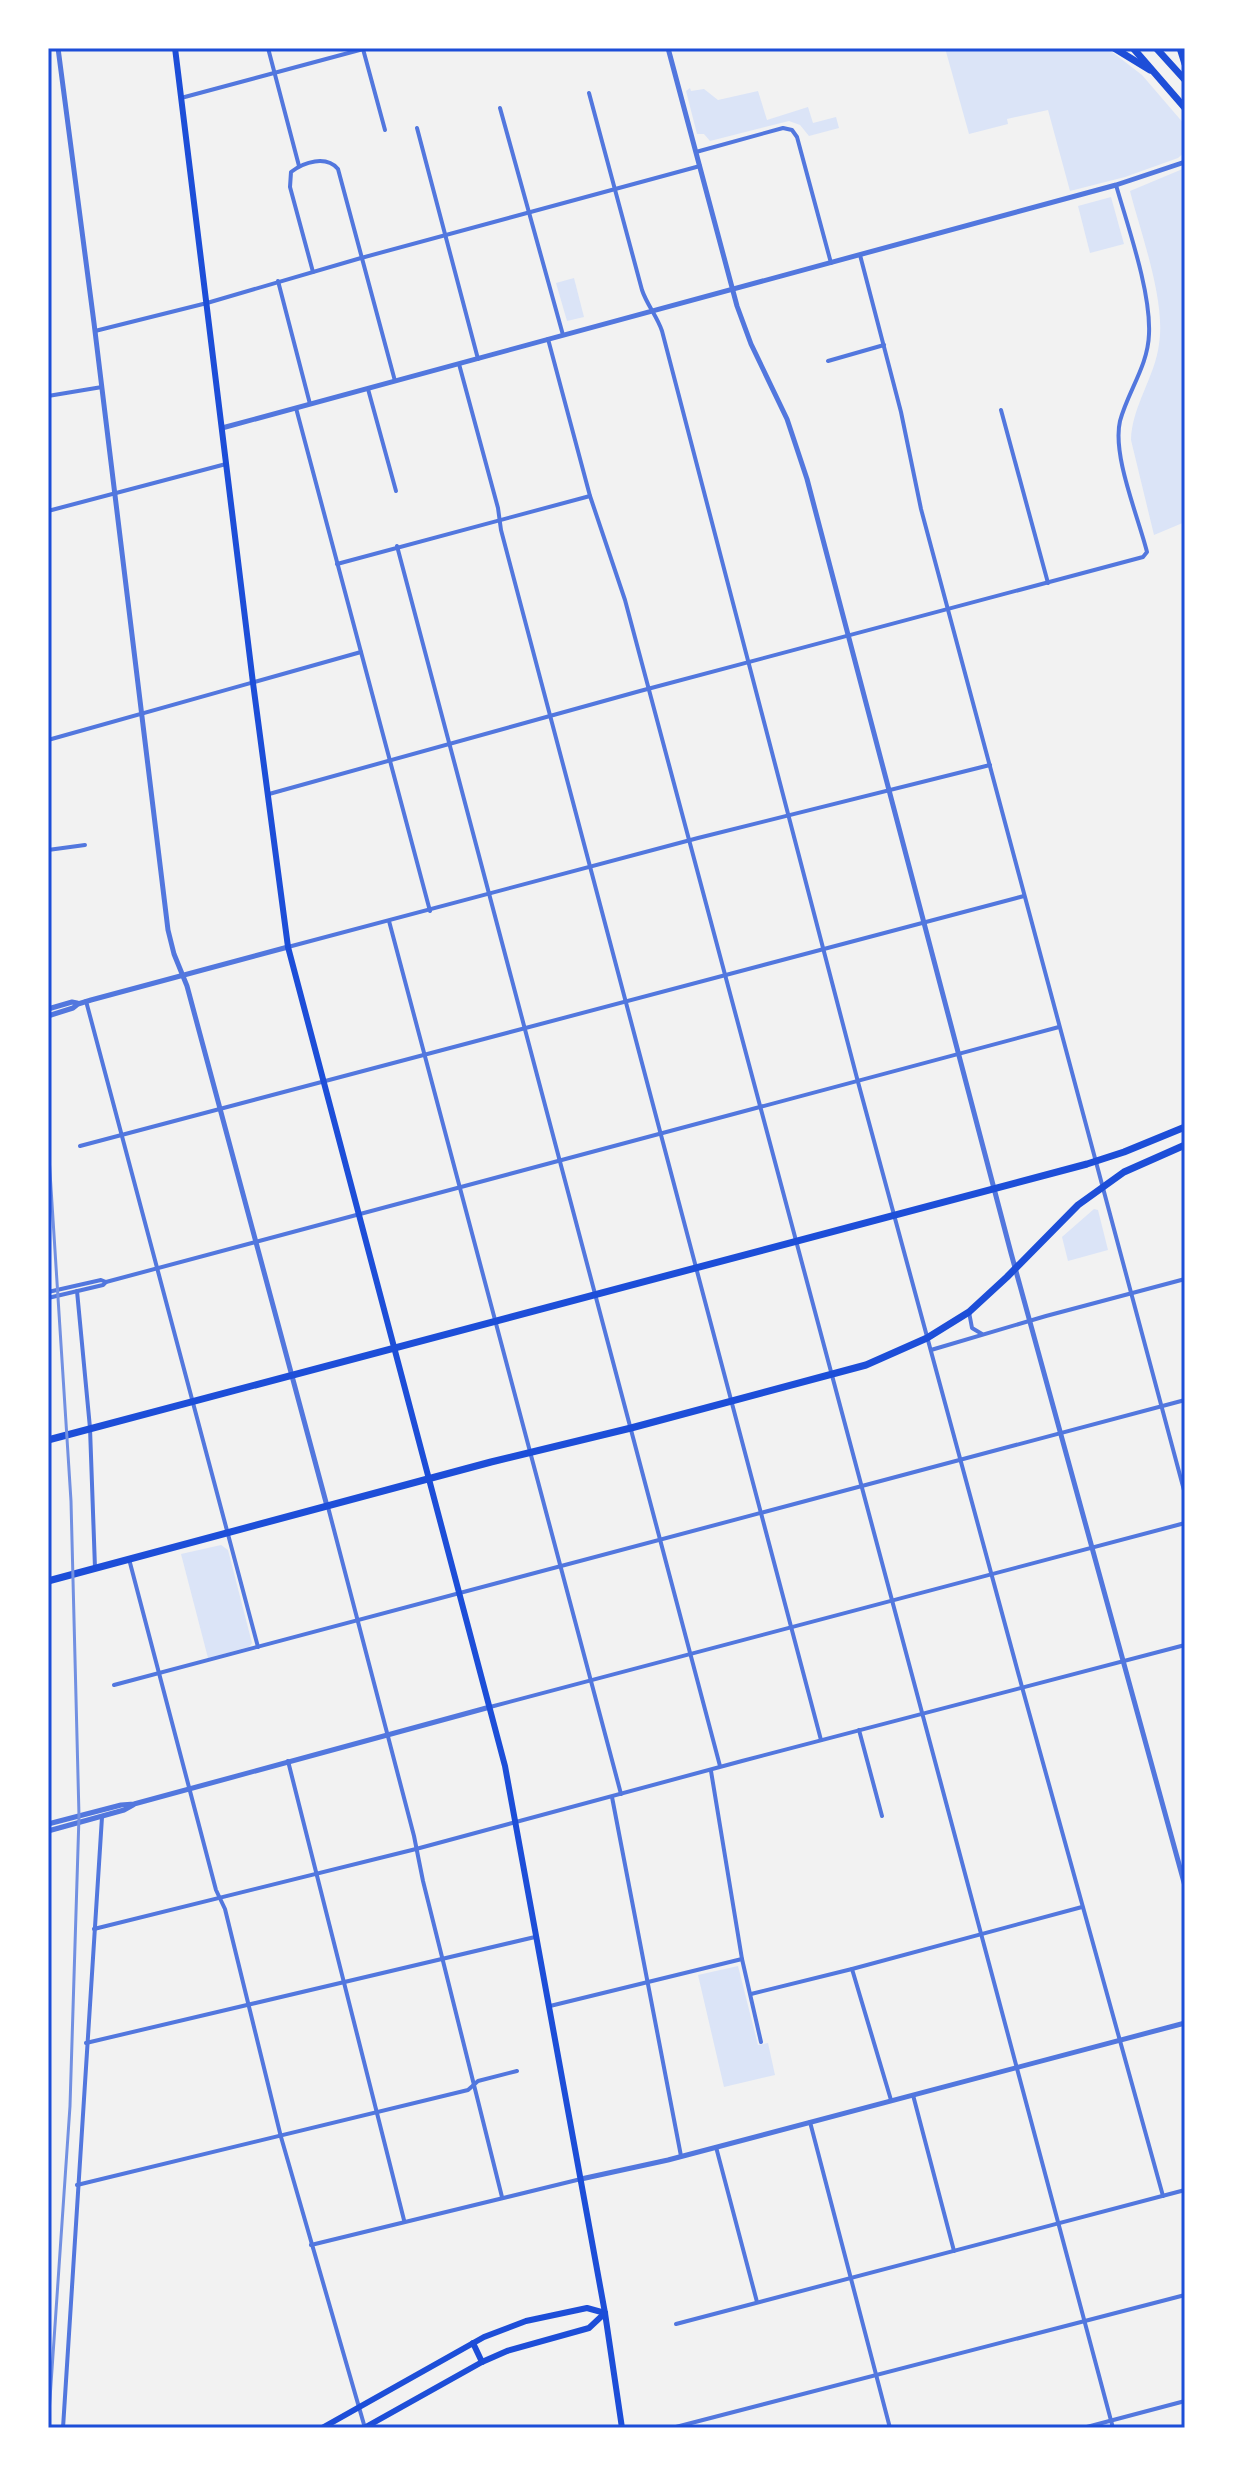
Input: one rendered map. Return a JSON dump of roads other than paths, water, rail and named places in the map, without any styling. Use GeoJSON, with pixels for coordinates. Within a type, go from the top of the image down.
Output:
{"type":"FeatureCollection","features":[{"type":"Feature","properties":{"kind":"main road"},"geometry":{"type":"LineString","coordinates":[[175,48],[288,947],[505,1766],[605,2313],[622,2428]]}},
{"type":"Feature","properties":{"kind":"main road"},"geometry":{"type":"LineString","coordinates":[[1114,48],[1158,75]]}},
{"type":"Feature","properties":{"kind":"main road"},"geometry":{"type":"LineString","coordinates":[[1133,48],[1185,108]]}},
{"type":"Feature","properties":{"kind":"main road"},"geometry":{"type":"LineString","coordinates":[[1156,48],[1185,80]]}},
{"type":"Feature","properties":{"kind":"main road"},"geometry":{"type":"LineString","coordinates":[[1180,48],[1185,64]]}},
{"type":"Feature","properties":{"kind":"main road"},"geometry":{"type":"LineString","coordinates":[[48,1440],[1095,1162],[1185,1127]]}},
{"type":"Feature","properties":{"kind":"main road"},"geometry":{"type":"LineString","coordinates":[[48,1581],[866,1365],[927,1338],[969,1312],[1078,1205],[1117,1176],[1185,1145]]}},
{"type":"Feature","properties":{"kind":"main road"},"geometry":{"type":"LineString","coordinates":[[322,2428],[473,2343],[526,2321],[587,2308],[605,2313]]}},
{"type":"Feature","properties":{"kind":"main road"},"geometry":{"type":"LineString","coordinates":[[365,2428],[482,2362],[507,2351],[589,2328],[605,2313]]}},
{"type":"Feature","properties":{"kind":"main road"},"geometry":{"type":"LineString","coordinates":[[473,2343],[482,2362]]}},
{"type":"Feature","properties":{"kind":"street"},"geometry":{"type":"LineString","coordinates":[[58,48],[168,930],[187,986],[328,1507],[502,2197]]}},
{"type":"Feature","properties":{"kind":"street"},"geometry":{"type":"LineString","coordinates":[[268,48],[299,166]]}},
{"type":"Feature","properties":{"kind":"street"},"geometry":{"type":"LineString","coordinates":[[181,98],[365,48],[385,130]]}},
{"type":"Feature","properties":{"kind":"street"},"geometry":{"type":"LineString","coordinates":[[668,48],[732,289],[751,344],[777,396],[798,450],[994,1189],[1185,1886]]}},
{"type":"Feature","properties":{"kind":"street"},"geometry":{"type":"LineString","coordinates":[[589,93],[642,290],[662,331],[858,1082],[1163,2196]]}},
{"type":"Feature","properties":{"kind":"street"},"geometry":{"type":"LineString","coordinates":[[500,108],[563,335]]}},
{"type":"Feature","properties":{"kind":"street"},"geometry":{"type":"LineString","coordinates":[[417,128],[478,359]]}},
{"type":"Feature","properties":{"kind":"street"},"geometry":{"type":"LineString","coordinates":[[696,152],[783,128],[792,130],[797,137],[831,263]]}},
{"type":"Feature","properties":{"kind":"street"},"geometry":{"type":"LineString","coordinates":[[313,272],[290,187],[291,172],[299,166],[326,160],[333,162],[338,169],[395,381]]}},
{"type":"Feature","properties":{"kind":"street"},"geometry":{"type":"LineString","coordinates":[[222,428],[1116,185],[1183,161]]}},
{"type":"Feature","properties":{"kind":"street"},"geometry":{"type":"LineString","coordinates":[[95,331],[207,303],[700,166]]}},
{"type":"Feature","properties":{"kind":"street"},"geometry":{"type":"LineString","coordinates":[[268,794],[1146,555],[1119,454],[1118,434],[1125,405],[1148,354],[1150,318],[1116,185]]}},
{"type":"Feature","properties":{"kind":"street"},"geometry":{"type":"LineString","coordinates":[[860,255],[921,509],[1185,1494]]}},
{"type":"Feature","properties":{"kind":"street"},"geometry":{"type":"LineString","coordinates":[[278,281],[310,404]]}},
{"type":"Feature","properties":{"kind":"street"},"geometry":{"type":"LineString","coordinates":[[548,339],[590,496],[615,565],[649,688],[1113,2428]]}},
{"type":"Feature","properties":{"kind":"street"},"geometry":{"type":"LineString","coordinates":[[828,361],[884,345]]}},
{"type":"Feature","properties":{"kind":"street"},"geometry":{"type":"LineString","coordinates":[[459,364],[589,868],[821,1740]]}},
{"type":"Feature","properties":{"kind":"street"},"geometry":{"type":"LineString","coordinates":[[48,396],[102,387]]}},
{"type":"Feature","properties":{"kind":"street"},"geometry":{"type":"LineString","coordinates":[[368,389],[396,491]]}},
{"type":"Feature","properties":{"kind":"street"},"geometry":{"type":"LineString","coordinates":[[296,408],[430,911]]}},
{"type":"Feature","properties":{"kind":"street"},"geometry":{"type":"LineString","coordinates":[[1001,410],[1048,583]]}},
{"type":"Feature","properties":{"kind":"street"},"geometry":{"type":"LineString","coordinates":[[48,511],[226,464]]}},
{"type":"Feature","properties":{"kind":"street"},"geometry":{"type":"LineString","coordinates":[[337,564],[590,496]]}},
{"type":"Feature","properties":{"kind":"street"},"geometry":{"type":"LineString","coordinates":[[397,546],[720,1766]]}},
{"type":"Feature","properties":{"kind":"street"},"geometry":{"type":"LineString","coordinates":[[48,740],[361,652]]}},
{"type":"Feature","properties":{"kind":"street"},"geometry":{"type":"LineString","coordinates":[[48,1016],[86,1001],[288,947],[990,765]]}},
{"type":"Feature","properties":{"kind":"street"},"geometry":{"type":"LineString","coordinates":[[48,850],[85,845]]}},
{"type":"Feature","properties":{"kind":"street"},"geometry":{"type":"LineString","coordinates":[[80,1146],[1024,896]]}},
{"type":"Feature","properties":{"kind":"street"},"geometry":{"type":"LineString","coordinates":[[389,921],[621,1794]]}},
{"type":"Feature","properties":{"kind":"street"},"geometry":{"type":"LineString","coordinates":[[86,1001],[258,1647]]}},
{"type":"Feature","properties":{"kind":"street"},"geometry":{"type":"LineString","coordinates":[[48,1009],[72,1002],[78,1004]]}},
{"type":"Feature","properties":{"kind":"street"},"geometry":{"type":"LineString","coordinates":[[48,1298],[1059,1027]]}},
{"type":"Feature","properties":{"kind":"street"},"geometry":{"type":"LineString","coordinates":[[931,1350],[1185,1279]]}},
{"type":"Feature","properties":{"kind":"street"},"geometry":{"type":"LineString","coordinates":[[48,1292],[101,1280],[106,1282]]}},
{"type":"Feature","properties":{"kind":"street"},"geometry":{"type":"LineString","coordinates":[[77,1291],[90,1428],[95,1568]]}},
{"type":"Feature","properties":{"kind":"street"},"geometry":{"type":"LineString","coordinates":[[969,1312],[972,1328],[982,1334]]}},
{"type":"Feature","properties":{"kind":"street"},"geometry":{"type":"LineString","coordinates":[[114,1685],[1185,1400]]}},
{"type":"Feature","properties":{"kind":"street"},"geometry":{"type":"LineString","coordinates":[[48,1822],[188,1790],[1185,1523]]}},
{"type":"Feature","properties":{"kind":"street"},"geometry":{"type":"LineString","coordinates":[[129,1559],[188,1790],[216,1890],[225,1909],[250,2004],[281,2137],[365,2428]]}},
{"type":"Feature","properties":{"kind":"street"},"geometry":{"type":"LineString","coordinates":[[94,1929],[416,1849],[1185,1645]]}},
{"type":"Feature","properties":{"kind":"street"},"geometry":{"type":"LineString","coordinates":[[859,1730],[882,1816]]}},
{"type":"Feature","properties":{"kind":"street"},"geometry":{"type":"LineString","coordinates":[[288,1761],[404,2220]]}},
{"type":"Feature","properties":{"kind":"street"},"geometry":{"type":"LineString","coordinates":[[711,1771],[742,1959],[761,2042]]}},
{"type":"Feature","properties":{"kind":"street"},"geometry":{"type":"LineString","coordinates":[[612,1797],[681,2156]]}},
{"type":"Feature","properties":{"kind":"street"},"geometry":{"type":"LineString","coordinates":[[48,1831],[102,1817],[134,1804]]}},
{"type":"Feature","properties":{"kind":"street"},"geometry":{"type":"LineString","coordinates":[[63,2428],[102,1817]]}},
{"type":"Feature","properties":{"kind":"street"},"geometry":{"type":"LineString","coordinates":[[751,1994],[1082,1907]]}},
{"type":"Feature","properties":{"kind":"street"},"geometry":{"type":"LineString","coordinates":[[86,2043],[535,1937]]}},
{"type":"Feature","properties":{"kind":"street"},"geometry":{"type":"LineString","coordinates":[[549,2006],[742,1959]]}},
{"type":"Feature","properties":{"kind":"street"},"geometry":{"type":"LineString","coordinates":[[852,1969],[891,2100]]}},
{"type":"Feature","properties":{"kind":"street"},"geometry":{"type":"LineString","coordinates":[[311,2245],[404,2220],[607,2175],[1185,2023]]}},
{"type":"Feature","properties":{"kind":"street"},"geometry":{"type":"LineString","coordinates":[[77,2185],[468,2090],[478,2081],[517,2071]]}},
{"type":"Feature","properties":{"kind":"street"},"geometry":{"type":"LineString","coordinates":[[913,2095],[954,2251]]}},
{"type":"Feature","properties":{"kind":"street"},"geometry":{"type":"LineString","coordinates":[[810,2122],[890,2428]]}},
{"type":"Feature","properties":{"kind":"street"},"geometry":{"type":"LineString","coordinates":[[716,2147],[757,2302]]}},
{"type":"Feature","properties":{"kind":"street"},"geometry":{"type":"LineString","coordinates":[[676,2324],[1185,2190]]}},
{"type":"Feature","properties":{"kind":"street"},"geometry":{"type":"LineString","coordinates":[[672,2428],[1185,2295]]}},
{"type":"Feature","properties":{"kind":"street"},"geometry":{"type":"LineString","coordinates":[[1083,2428],[1185,2401]]}},
{"type":"Feature","properties":{"kind":"railway"},"geometry":{"type":"LineString","coordinates":[[48,1141],[71,1501],[79,1816],[70,2106],[48,2428]]}}]}
